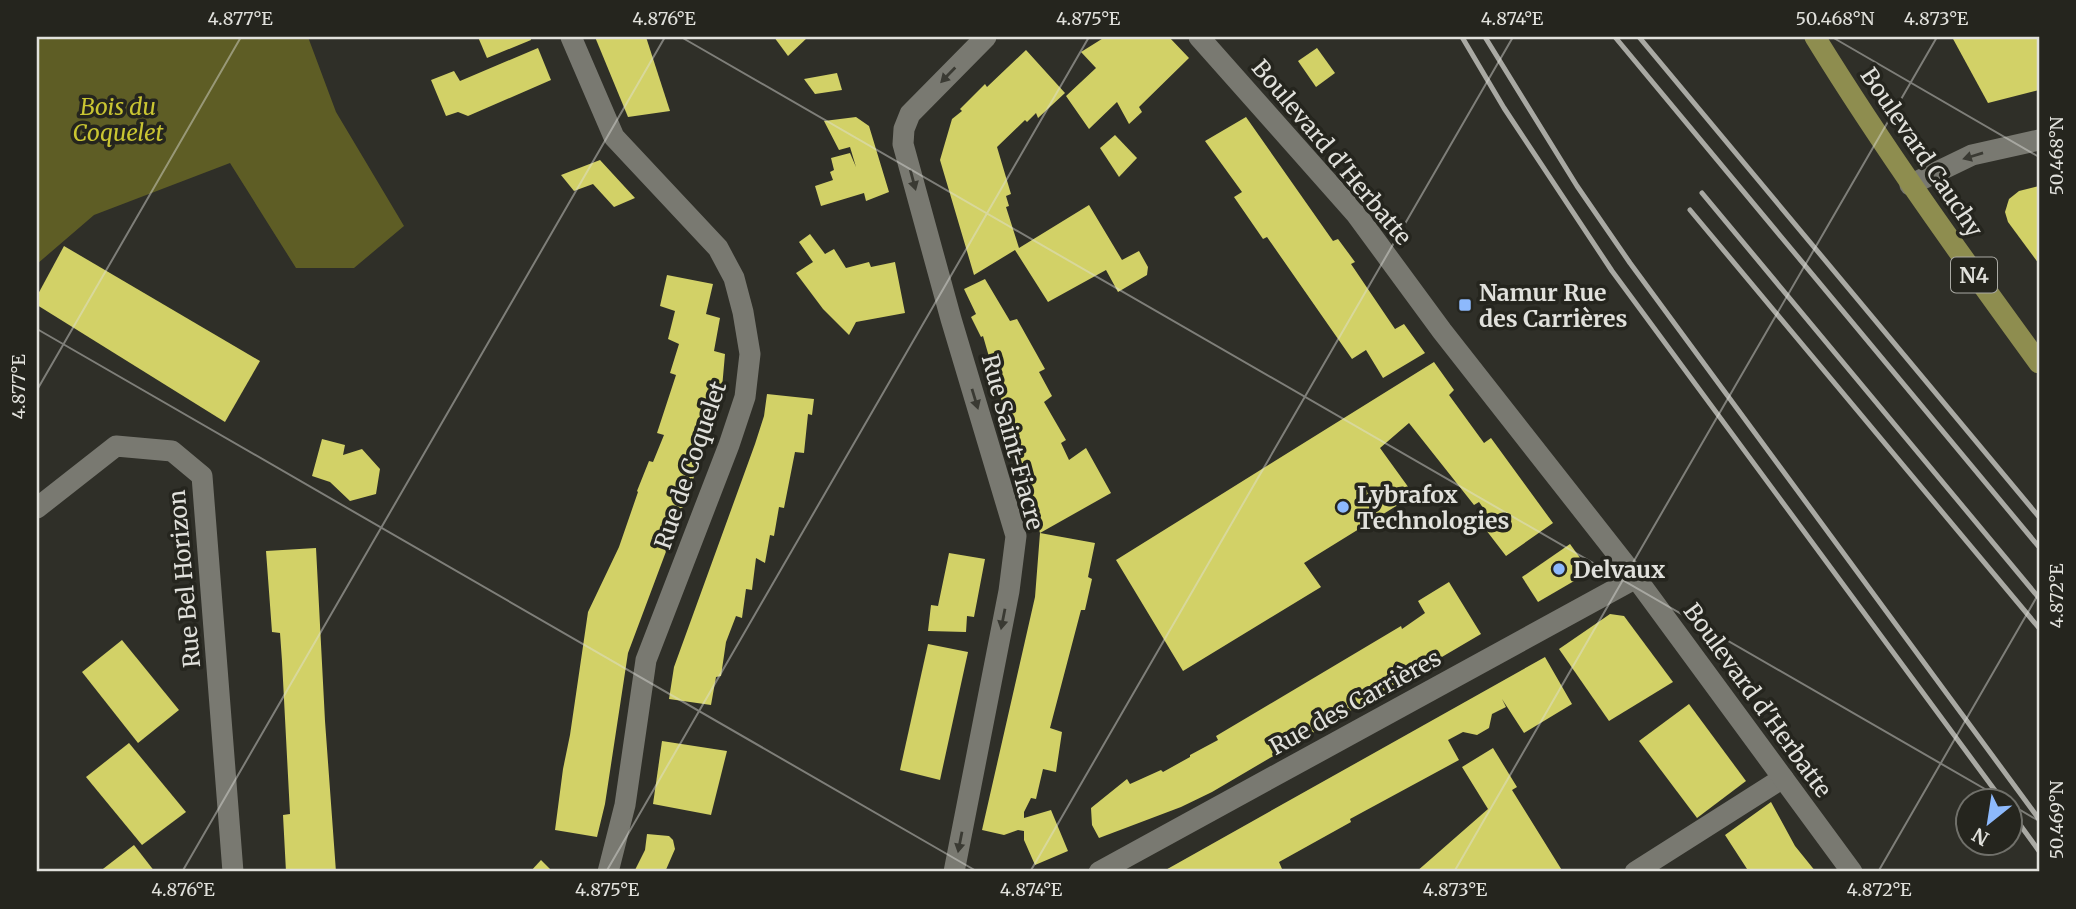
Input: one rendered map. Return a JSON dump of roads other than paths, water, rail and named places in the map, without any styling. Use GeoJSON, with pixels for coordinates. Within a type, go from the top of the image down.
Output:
{"type":"FeatureCollection","features":[{"type":"Feature","properties":{"kind":"main road","name":"Boulevard Cauchy"},"geometry":{"type":"LineString","coordinates":[[1815,37],[1910,185],[2039,363]]}},
{"type":"Feature","properties":{"kind":"street","name":"Rue de Coquelet"},"geometry":{"type":"LineString","coordinates":[[571,37],[614,137],[718,248],[734,278],[750,354],[745,397],[730,445],[646,660],[625,805],[608,872]]}},
{"type":"Feature","properties":{"kind":"street","name":"Rue Saint-Fiacre"},"geometry":{"type":"LineString","coordinates":[[954,872],[1009,591],[1016,536],[951,319],[903,144],[904,129],[910,114],[986,37]]}},
{"type":"Feature","properties":{"kind":"street","name":"Boulevard d'Herbatte"},"geometry":{"type":"LineString","coordinates":[[1199,37],[1356,214],[1442,331],[1636,578],[1852,872]]}},
{"type":"Feature","properties":{"kind":"street"},"geometry":{"type":"LineString","coordinates":[[1910,185],[1972,155],[2039,140]]}},
{"type":"Feature","properties":{"kind":"street","name":"Rue Bel Horizon"},"geometry":{"type":"LineString","coordinates":[[37,508],[116,446],[172,451],[202,476],[233,872]]}},
{"type":"Feature","properties":{"kind":"street","name":"Rue des Carrières"},"geometry":{"type":"LineString","coordinates":[[1100,872],[1636,578]]}},
{"type":"Feature","properties":{"kind":"street"},"geometry":{"type":"LineString","coordinates":[[1635,872],[1783,778]]}},
{"type":"Feature","properties":{"kind":"railway"},"geometry":{"type":"LineString","coordinates":[[1462,37],[1504,108],[1612,271],[1992,786]]}},
{"type":"Feature","properties":{"kind":"railway"},"geometry":{"type":"LineString","coordinates":[[1485,37],[1577,186],[1630,263],[2039,819]]}},
{"type":"Feature","properties":{"kind":"railway"},"geometry":{"type":"LineString","coordinates":[[1615,37],[2039,547]]}},
{"type":"Feature","properties":{"kind":"railway"},"geometry":{"type":"LineString","coordinates":[[1639,37],[2039,517]]}},
{"type":"Feature","properties":{"kind":"railway"},"geometry":{"type":"LineString","coordinates":[[1702,193],[2039,598]]}},
{"type":"Feature","properties":{"kind":"railway"},"geometry":{"type":"LineString","coordinates":[[1690,210],[2039,628]]}},
{"type":"Feature","properties":{"kind":"railway"},"geometry":{"type":"LineString","coordinates":[[2024,830],[2039,851]]}},
{"type":"Feature","properties":{"kind":"place","name":"Namur Rue des Carrières"},"geometry":{"type":"Point","coordinates":[1465,305]}},
{"type":"Feature","properties":{"kind":"place","name":"Lybrafox Technologies"},"geometry":{"type":"Point","coordinates":[1343,507]}},
{"type":"Feature","properties":{"kind":"place","name":"Delvaux"},"geometry":{"type":"Point","coordinates":[1559,569]}},
{"type":"Feature","properties":{"kind":"park label","name":"Bois du Coquelet"},"geometry":{"type":"Point","coordinates":[118,119]}}]}
